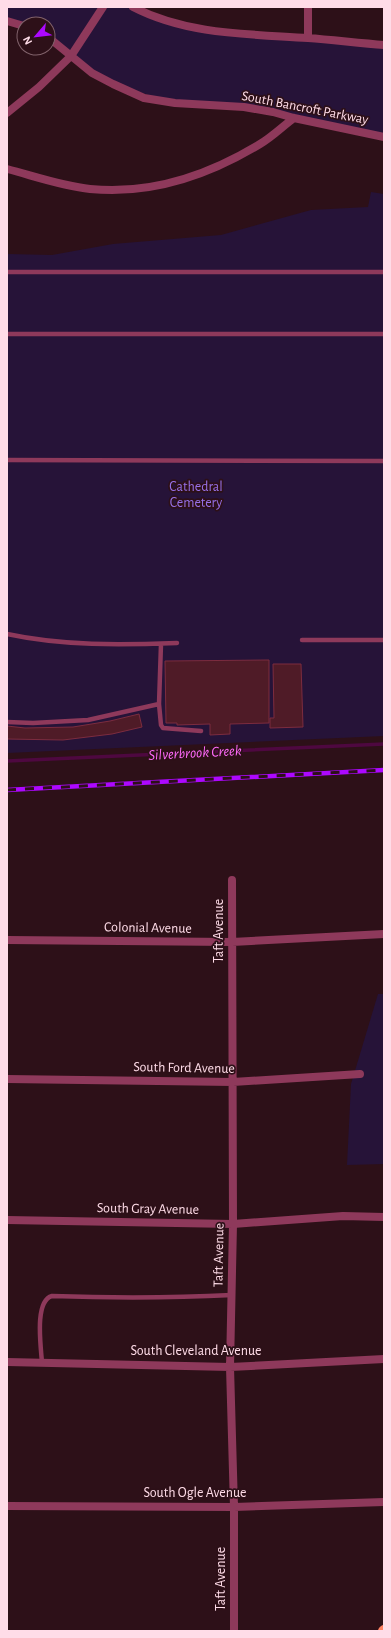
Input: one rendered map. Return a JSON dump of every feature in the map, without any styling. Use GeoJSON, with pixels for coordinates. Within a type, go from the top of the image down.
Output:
{"type":"FeatureCollection","features":[{"type":"Feature","properties":{"kind":"street"},"geometry":{"type":"LineString","coordinates":[[7,113],[39,87],[71,56],[103,7]]}},
{"type":"Feature","properties":{"kind":"street"},"geometry":{"type":"LineString","coordinates":[[132,7],[162,19],[195,28],[233,34],[308,38],[384,45]]}},
{"type":"Feature","properties":{"kind":"street"},"geometry":{"type":"LineString","coordinates":[[308,7],[308,38]]}},
{"type":"Feature","properties":{"kind":"street","name":"South Bancroft Parkway"},"geometry":{"type":"LineString","coordinates":[[56,44],[92,73],[144,98],[175,103],[244,107],[384,137]]}},
{"type":"Feature","properties":{"kind":"street"},"geometry":{"type":"LineString","coordinates":[[7,170],[90,189],[143,189],[204,173],[261,143],[294,118]]}},
{"type":"Feature","properties":{"kind":"street","name":"Taft Avenue"},"geometry":{"type":"LineString","coordinates":[[232,880],[233,1224],[230,1367],[234,1507],[234,1631]]}},
{"type":"Feature","properties":{"kind":"street","name":"Colonial Avenue"},"geometry":{"type":"LineString","coordinates":[[7,940],[232,942],[384,934]]}},
{"type":"Feature","properties":{"kind":"street","name":"South Ford Avenue"},"geometry":{"type":"LineString","coordinates":[[7,1079],[233,1082],[360,1074]]}},
{"type":"Feature","properties":{"kind":"street","name":"South Gray Avenue"},"geometry":{"type":"LineString","coordinates":[[7,1220],[233,1224],[343,1216],[384,1217]]}},
{"type":"Feature","properties":{"kind":"street","name":"South Cleveland Avenue"},"geometry":{"type":"LineString","coordinates":[[7,1362],[230,1367],[384,1359]]}},
{"type":"Feature","properties":{"kind":"street","name":"South Ogle Avenue"},"geometry":{"type":"LineString","coordinates":[[7,1506],[234,1507],[384,1502]]}},
{"type":"Feature","properties":{"kind":"lane"},"geometry":{"type":"LineString","coordinates":[[7,272],[384,272]]}},
{"type":"Feature","properties":{"kind":"lane"},"geometry":{"type":"LineString","coordinates":[[7,334],[384,334]]}},
{"type":"Feature","properties":{"kind":"lane"},"geometry":{"type":"LineString","coordinates":[[7,460],[384,461]]}},
{"type":"Feature","properties":{"kind":"lane"},"geometry":{"type":"LineString","coordinates":[[7,634],[35,640],[66,643],[177,643]]}},
{"type":"Feature","properties":{"kind":"lane"},"geometry":{"type":"LineString","coordinates":[[302,640],[384,640]]}},
{"type":"Feature","properties":{"kind":"lane"},"geometry":{"type":"LineString","coordinates":[[161,644],[159,704],[160,722],[163,728],[201,731]]}},
{"type":"Feature","properties":{"kind":"lane"},"geometry":{"type":"LineString","coordinates":[[7,722],[33,723],[88,720],[159,704]]}},
{"type":"Feature","properties":{"kind":"lane"},"geometry":{"type":"LineString","coordinates":[[42,1363],[40,1316],[43,1303],[47,1298],[52,1296],[130,1298],[232,1294]]}},
{"type":"Feature","properties":{"kind":"green space"},"geometry":{"type":"Polygon","coordinates":[[[7,7],[133,7],[195,28],[384,45],[384,137],[273,112],[175,103],[113,84],[56,43],[56,16],[16,16],[16,23],[7,21],[7,7]]]}},
{"type":"Feature","properties":{"kind":"green space","name":"Cathedral Cemetery"},"geometry":{"type":"Polygon","coordinates":[[[371,192],[384,194],[384,736],[7,753],[7,254],[52,255],[113,244],[221,235],[311,210],[368,207],[371,192]]]}},
{"type":"Feature","properties":{"kind":"green space"},"geometry":{"type":"Polygon","coordinates":[[[378,994],[384,994],[384,1164],[347,1165],[351,1084],[378,994]]]}},
{"type":"Feature","properties":{"kind":"building"},"geometry":{"type":"Polygon","coordinates":[[[269,660],[269,723],[230,724],[230,734],[210,735],[210,724],[177,725],[177,723],[166,723],[165,661],[269,660]]]}},
{"type":"Feature","properties":{"kind":"building"},"geometry":{"type":"Polygon","coordinates":[[[273,664],[301,664],[303,727],[270,728],[270,718],[274,718],[273,664]]]}},
{"type":"Feature","properties":{"kind":"building"},"geometry":{"type":"Polygon","coordinates":[[[139,714],[142,727],[112,734],[63,740],[7,739],[7,726],[25,728],[73,727],[110,721],[139,714]]]}},
{"type":"Feature","properties":{"kind":"waterway","name":"Silverbrook Creek"},"geometry":{"type":"LineString","coordinates":[[7,761],[384,744]]}},
{"type":"Feature","properties":{"kind":"railway"},"geometry":{"type":"LineString","coordinates":[[7,790],[384,770]]}}]}
